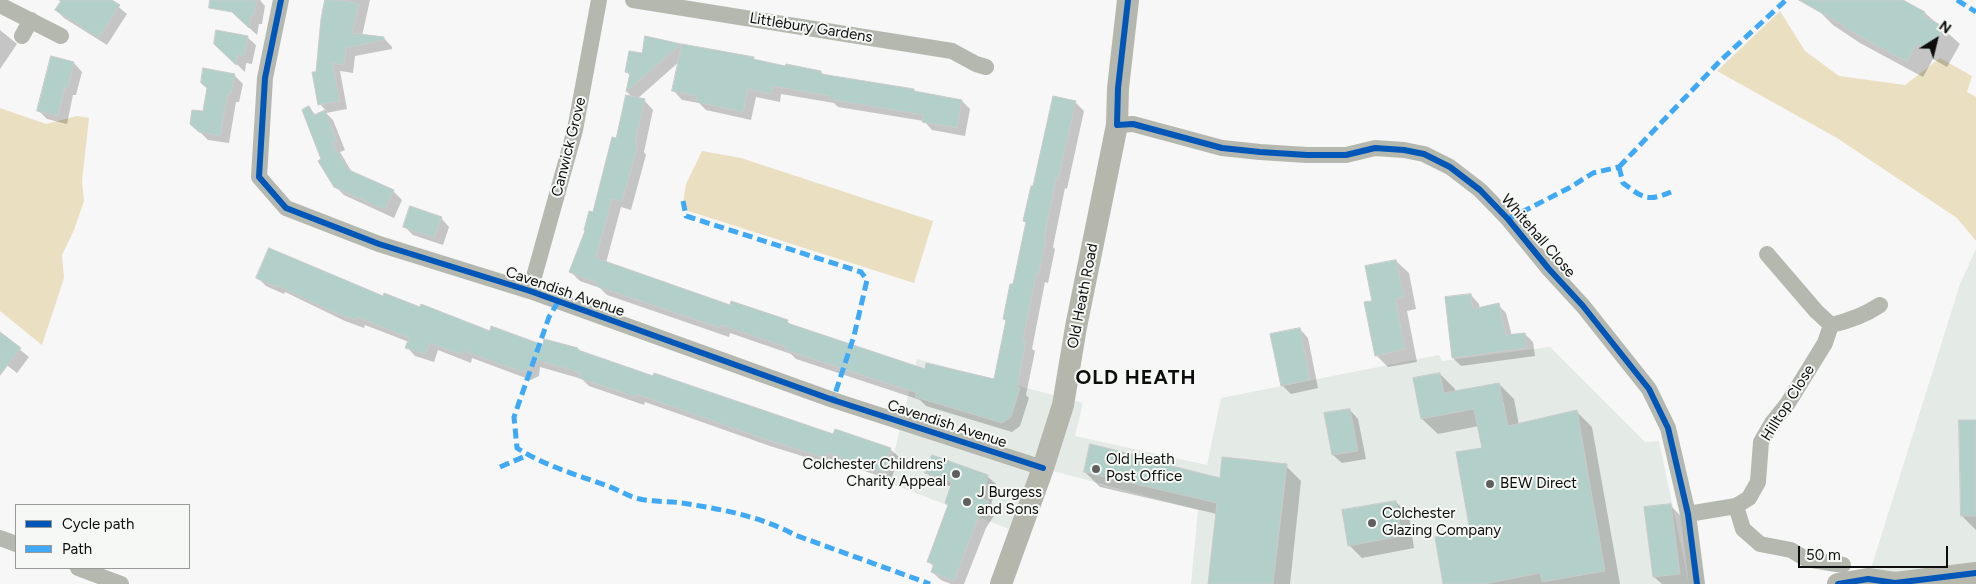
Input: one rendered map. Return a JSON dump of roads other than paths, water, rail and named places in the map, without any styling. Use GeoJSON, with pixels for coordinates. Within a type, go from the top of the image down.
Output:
{"type":"FeatureCollection","features":[{"type":"Feature","properties":{"kind":"street","name":"Cavendish Avenue"},"geometry":{"type":"LineString","coordinates":[[281,0],[265,78],[259,177],[286,208],[379,244],[530,291],[833,400],[1044,468]]}},
{"type":"Feature","properties":{"kind":"street","name":"Canwick Grove"},"geometry":{"type":"LineString","coordinates":[[530,291],[576,130],[599,0]]}},
{"type":"Feature","properties":{"kind":"street","name":"Littlebury Gardens"},"geometry":{"type":"LineString","coordinates":[[633,0],[952,51],[986,68]]}},
{"type":"Feature","properties":{"kind":"street","name":"Old Heath Road"},"geometry":{"type":"LineString","coordinates":[[1001,584],[1044,468],[1063,404],[1076,327],[1117,125],[1118,88],[1128,0]]}},
{"type":"Feature","properties":{"kind":"street"},"geometry":{"type":"LineString","coordinates":[[0,5],[60,36]]}},
{"type":"Feature","properties":{"kind":"street"},"geometry":{"type":"LineString","coordinates":[[22,36],[31,20]]}},
{"type":"Feature","properties":{"kind":"street","name":"Whitehall Close"},"geometry":{"type":"LineString","coordinates":[[1117,125],[1133,124],[1222,148],[1260,152],[1346,155],[1375,148],[1404,150],[1424,154],[1450,167],[1480,190],[1584,306],[1649,389],[1668,428],[1688,514],[1691,551],[1697,584]]}},
{"type":"Feature","properties":{"kind":"street"},"geometry":{"type":"LineString","coordinates":[[1767,254],[1816,311],[1831,324],[1846,322],[1868,313],[1880,304]]}},
{"type":"Feature","properties":{"kind":"street","name":"Hilltop Close"},"geometry":{"type":"LineString","coordinates":[[1736,506],[1749,498],[1754,490],[1758,482],[1761,442],[1772,423],[1788,403],[1825,343],[1831,324]]}},
{"type":"Feature","properties":{"kind":"street"},"geometry":{"type":"LineString","coordinates":[[1688,514],[1736,506],[1743,528],[1760,544],[1791,550],[1806,559],[1841,574],[1895,583],[1976,573]]}},
{"type":"Feature","properties":{"kind":"street"},"geometry":{"type":"LineString","coordinates":[[0,538],[15,544]]}},
{"type":"Feature","properties":{"kind":"street"},"geometry":{"type":"LineString","coordinates":[[81,569],[121,584]]}},
{"type":"Feature","properties":{"kind":"place","name":"Old Heath Post Office"},"geometry":{"type":"Point","coordinates":[1096,469]}},
{"type":"Feature","properties":{"kind":"place","name":"Colchester Childrens' Charity Appeal"},"geometry":{"type":"Point","coordinates":[956,474]}},
{"type":"Feature","properties":{"kind":"place","name":"BEW Direct"},"geometry":{"type":"Point","coordinates":[1490,484]}},
{"type":"Feature","properties":{"kind":"place","name":"J Burgess and Sons"},"geometry":{"type":"Point","coordinates":[967,502]}},
{"type":"Feature","properties":{"kind":"place","name":"Colchester Glazing Company"},"geometry":{"type":"Point","coordinates":[1372,523]}},
{"type":"Feature","properties":{"kind":"district","name":"OLD HEATH"},"geometry":{"type":"Point","coordinates":[1136,378]}}]}
